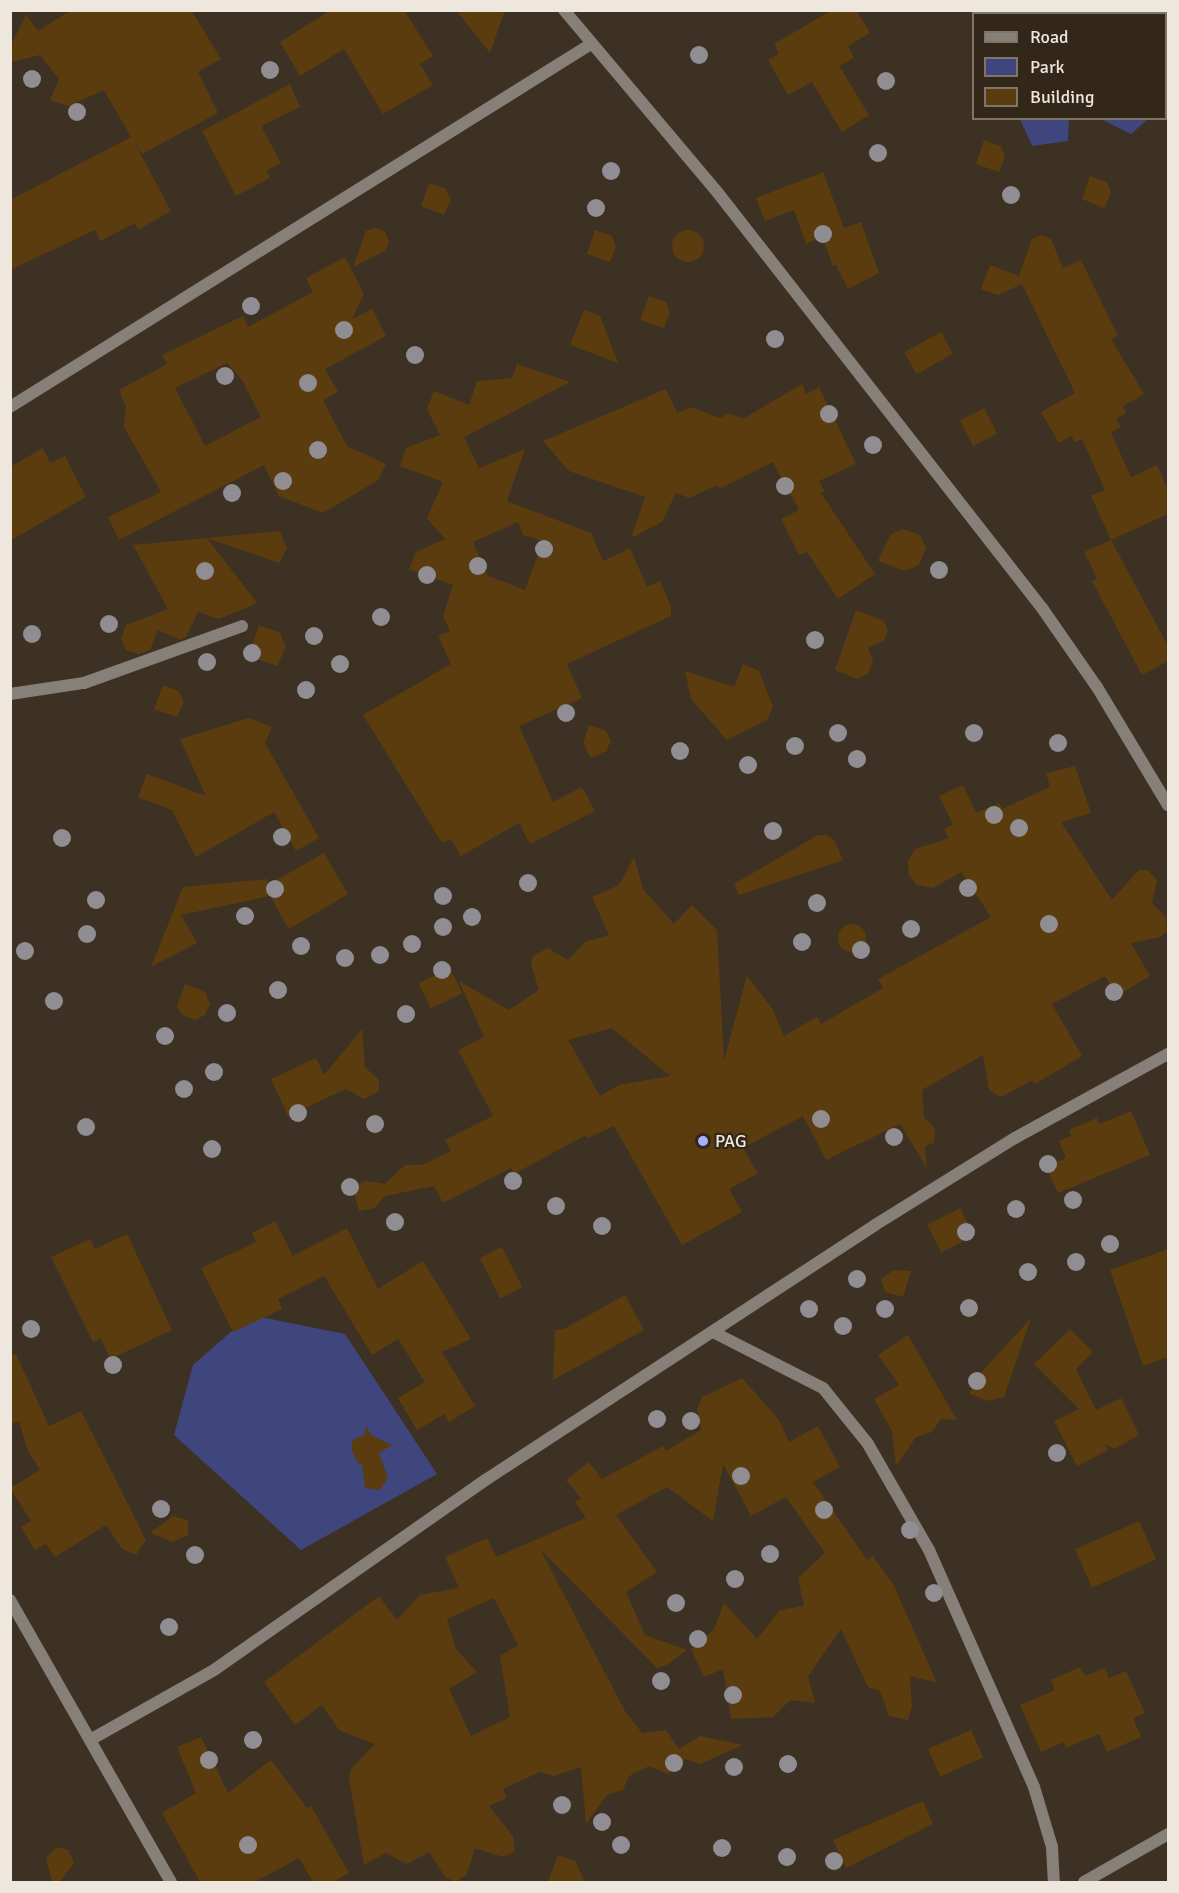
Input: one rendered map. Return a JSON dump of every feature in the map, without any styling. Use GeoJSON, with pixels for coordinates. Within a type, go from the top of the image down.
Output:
{"type":"FeatureCollection","features":[{"type":"Feature","properties":{"kind":"street"},"geometry":{"type":"LineString","coordinates":[[564,10],[746,229],[1041,608],[1097,687],[1168,805]]}},
{"type":"Feature","properties":{"kind":"street"},"geometry":{"type":"LineString","coordinates":[[10,407],[591,44]]}},
{"type":"Feature","properties":{"kind":"street"},"geometry":{"type":"LineString","coordinates":[[10,694],[84,683],[242,626]]}},
{"type":"Feature","properties":{"kind":"street"},"geometry":{"type":"LineString","coordinates":[[90,1740],[242,1652],[487,1479],[1015,1138],[1168,1054]]}},
{"type":"Feature","properties":{"kind":"street"},"geometry":{"type":"LineString","coordinates":[[712,1332],[823,1388],[868,1444],[929,1550],[1034,1787],[1052,1847],[1054,1882]]}},
{"type":"Feature","properties":{"kind":"street"},"geometry":{"type":"LineString","coordinates":[[10,1600],[171,1882]]}},
{"type":"Feature","properties":{"kind":"street"},"geometry":{"type":"LineString","coordinates":[[1084,1882],[1168,1834]]}},
{"type":"Feature","properties":{"kind":"green space"},"geometry":{"type":"Polygon","coordinates":[[[1020,120],[1069,120],[1068,141],[1032,146],[1020,120]]]}},
{"type":"Feature","properties":{"kind":"green space"},"geometry":{"type":"Polygon","coordinates":[[[1103,120],[1147,120],[1131,134],[1103,120]]]}},
{"type":"Feature","properties":{"kind":"green space"},"geometry":{"type":"Polygon","coordinates":[[[250,1315],[345,1334],[437,1474],[301,1550],[174,1435],[193,1365],[250,1315]]]}},
{"type":"Feature","properties":{"kind":"building"},"geometry":{"type":"Polygon","coordinates":[[[71,10],[191,10],[221,59],[198,72],[218,113],[142,154],[133,140],[171,211],[138,230],[135,223],[100,241],[95,230],[10,270],[10,200],[131,137],[104,90],[68,106],[50,100],[59,79],[40,55],[10,62],[10,47],[26,15],[38,31],[71,10]]]}},
{"type":"Feature","properties":{"kind":"building"},"geometry":{"type":"Polygon","coordinates":[[[331,10],[404,10],[433,56],[420,64],[433,85],[383,114],[344,49],[300,76],[280,42],[331,10]]]}},
{"type":"Feature","properties":{"kind":"building"},"geometry":{"type":"Polygon","coordinates":[[[456,10],[505,10],[490,53],[456,10]]]}},
{"type":"Feature","properties":{"kind":"building"},"geometry":{"type":"Polygon","coordinates":[[[832,10],[856,10],[870,33],[848,46],[854,58],[839,66],[869,115],[842,132],[812,82],[788,95],[768,60],[779,54],[774,44],[832,10]]]}},
{"type":"Feature","properties":{"kind":"building"},"geometry":{"type":"Polygon","coordinates":[[[290,84],[300,107],[261,126],[281,163],[266,171],[270,178],[236,196],[202,131],[290,84]]]}},
{"type":"Feature","properties":{"kind":"building"},"geometry":{"type":"Polygon","coordinates":[[[984,140],[1001,146],[1005,157],[999,172],[976,164],[984,140]]]}},
{"type":"Feature","properties":{"kind":"building"},"geometry":{"type":"Polygon","coordinates":[[[823,172],[844,228],[861,222],[879,273],[848,289],[836,265],[833,266],[822,237],[806,244],[794,210],[765,221],[756,198],[823,172]]]}},
{"type":"Feature","properties":{"kind":"building"},"geometry":{"type":"Polygon","coordinates":[[[1090,176],[1107,182],[1111,193],[1104,208],[1082,199],[1090,176]]]}},
{"type":"Feature","properties":{"kind":"building"},"geometry":{"type":"Polygon","coordinates":[[[429,183],[446,189],[451,200],[444,215],[421,206],[429,183]]]}},
{"type":"Feature","properties":{"kind":"building"},"geometry":{"type":"Polygon","coordinates":[[[375,228],[385,231],[389,242],[385,251],[353,267],[366,231],[375,228]]]}},
{"type":"Feature","properties":{"kind":"building"},"geometry":{"type":"Polygon","coordinates":[[[595,230],[612,236],[616,247],[610,262],[587,254],[595,230]]]}},
{"type":"Feature","properties":{"kind":"building"},"geometry":{"type":"Polygon","coordinates":[[[688,230],[700,234],[704,246],[700,258],[688,262],[676,258],[672,246],[676,234],[688,230]]]}},
{"type":"Feature","properties":{"kind":"building"},"geometry":{"type":"Polygon","coordinates":[[[1041,235],[1051,239],[1063,268],[1081,260],[1118,336],[1111,339],[1144,394],[1123,406],[1126,413],[1116,419],[1121,427],[1111,433],[1131,477],[1157,465],[1168,490],[1168,514],[1111,540],[1091,496],[1105,490],[1082,439],[1075,442],[1071,436],[1059,443],[1041,412],[1075,393],[1022,284],[998,295],[981,289],[990,265],[1019,276],[1032,239],[1041,235]]]}},
{"type":"Feature","properties":{"kind":"building"},"geometry":{"type":"Polygon","coordinates":[[[345,257],[364,294],[352,319],[372,309],[386,336],[325,369],[338,392],[323,400],[347,446],[386,464],[378,480],[323,513],[279,496],[264,465],[119,540],[108,517],[161,492],[124,427],[126,407],[119,390],[167,364],[162,355],[243,316],[248,327],[313,292],[306,278],[345,257]],[[227,363],[175,388],[205,446],[261,417],[242,380],[227,363]]]}},
{"type":"Feature","properties":{"kind":"building"},"geometry":{"type":"Polygon","coordinates":[[[649,296],[666,302],[670,313],[664,328],[640,320],[649,296]]]}},
{"type":"Feature","properties":{"kind":"building"},"geometry":{"type":"Polygon","coordinates":[[[584,310],[600,316],[618,363],[570,345],[584,310]]]}},
{"type":"Feature","properties":{"kind":"building"},"geometry":{"type":"Polygon","coordinates":[[[941,332],[953,354],[916,374],[904,352],[941,332]]]}},
{"type":"Feature","properties":{"kind":"building"},"geometry":{"type":"Polygon","coordinates":[[[517,364],[570,382],[464,437],[479,468],[525,449],[507,501],[591,533],[603,561],[630,548],[647,587],[660,581],[671,606],[671,616],[567,664],[582,698],[519,726],[553,802],[582,787],[595,811],[530,844],[519,823],[461,856],[451,839],[442,843],[363,715],[451,664],[438,636],[450,631],[443,616],[453,585],[409,569],[416,552],[445,539],[427,518],[443,482],[400,466],[406,448],[440,435],[427,409],[434,391],[469,405],[477,381],[512,378],[517,364]],[[518,522],[473,542],[488,576],[525,590],[543,541],[523,535],[518,522]]]}},
{"type":"Feature","properties":{"kind":"building"},"geometry":{"type":"Polygon","coordinates":[[[802,384],[806,394],[819,387],[856,464],[819,481],[825,492],[821,493],[875,574],[838,599],[807,552],[799,555],[781,519],[799,510],[773,462],[719,489],[717,485],[689,498],[676,493],[662,522],[631,538],[645,497],[569,471],[543,441],[666,389],[677,413],[691,407],[720,418],[729,413],[743,419],[802,384]]]}},
{"type":"Feature","properties":{"kind":"building"},"geometry":{"type":"Polygon","coordinates":[[[984,408],[997,434],[973,446],[960,420],[984,408]]]}},
{"type":"Feature","properties":{"kind":"building"},"geometry":{"type":"Polygon","coordinates":[[[43,448],[50,463],[65,456],[86,497],[10,541],[10,467],[43,448]]]}},
{"type":"Feature","properties":{"kind":"building"},"geometry":{"type":"Polygon","coordinates":[[[902,529],[920,535],[926,548],[919,565],[905,571],[878,561],[890,535],[902,529]]]}},
{"type":"Feature","properties":{"kind":"building"},"geometry":{"type":"Polygon","coordinates":[[[280,531],[287,548],[279,563],[207,538],[280,531]]]}},
{"type":"Feature","properties":{"kind":"building"},"geometry":{"type":"Polygon","coordinates":[[[207,538],[257,603],[219,619],[198,612],[186,637],[180,640],[158,630],[150,650],[139,654],[126,650],[121,639],[126,625],[168,609],[133,545],[207,538]]]}},
{"type":"Feature","properties":{"kind":"building"},"geometry":{"type":"Polygon","coordinates":[[[1111,540],[1168,646],[1168,661],[1142,675],[1092,581],[1097,578],[1084,552],[1111,540]]]}},
{"type":"Feature","properties":{"kind":"building"},"geometry":{"type":"Polygon","coordinates":[[[856,610],[884,621],[888,631],[884,641],[868,648],[873,662],[868,674],[857,679],[835,670],[856,610]]]}},
{"type":"Feature","properties":{"kind":"building"},"geometry":{"type":"Polygon","coordinates":[[[259,625],[280,633],[286,647],[277,666],[255,658],[251,648],[259,625]]]}},
{"type":"Feature","properties":{"kind":"building"},"geometry":{"type":"Polygon","coordinates":[[[743,664],[759,671],[773,707],[767,720],[727,740],[691,699],[685,671],[734,687],[743,664]]]}},
{"type":"Feature","properties":{"kind":"building"},"geometry":{"type":"Polygon","coordinates":[[[163,685],[179,691],[184,702],[177,717],[154,709],[163,685]]]}},
{"type":"Feature","properties":{"kind":"building"},"geometry":{"type":"Polygon","coordinates":[[[249,718],[272,727],[265,743],[319,838],[296,851],[274,812],[196,857],[172,810],[138,797],[147,774],[206,796],[180,739],[249,718]]]}},
{"type":"Feature","properties":{"kind":"building"},"geometry":{"type":"Polygon","coordinates":[[[589,725],[606,731],[611,741],[606,751],[591,758],[583,743],[589,725]]]}},
{"type":"Feature","properties":{"kind":"building"},"geometry":{"type":"Polygon","coordinates":[[[1075,766],[1091,813],[1061,822],[1112,900],[1139,870],[1148,870],[1157,880],[1152,903],[1166,917],[1167,931],[1160,937],[1131,943],[1150,976],[1117,996],[1105,976],[1052,1004],[1082,1056],[1035,1084],[1033,1080],[1001,1097],[989,1090],[983,1055],[922,1090],[924,1117],[935,1129],[934,1142],[925,1147],[927,1168],[900,1124],[826,1160],[803,1116],[743,1148],[758,1173],[729,1189],[742,1212],[682,1245],[614,1126],[588,1138],[586,1135],[514,1174],[511,1168],[443,1203],[434,1186],[385,1196],[375,1208],[359,1211],[355,1196],[360,1184],[366,1181],[385,1184],[405,1165],[422,1165],[451,1151],[445,1140],[493,1116],[458,1050],[484,1037],[459,981],[509,1010],[539,990],[531,965],[533,956],[548,948],[568,960],[585,942],[609,935],[592,897],[619,885],[634,857],[643,889],[674,924],[692,905],[717,930],[724,1060],[747,976],[772,1008],[784,1036],[817,1017],[821,1024],[883,988],[878,979],[991,917],[961,872],[933,888],[917,885],[909,875],[908,861],[915,849],[949,838],[944,829],[953,825],[939,796],[963,785],[976,813],[999,803],[1002,809],[1050,787],[1046,773],[1075,766]],[[612,1028],[568,1040],[600,1096],[619,1085],[670,1076],[612,1028]]]}},
{"type":"Feature","properties":{"kind":"building"},"geometry":{"type":"Polygon","coordinates":[[[818,835],[826,835],[834,840],[843,860],[739,895],[734,884],[818,835]]]}},
{"type":"Feature","properties":{"kind":"building"},"geometry":{"type":"Polygon","coordinates":[[[324,853],[348,894],[289,929],[270,896],[181,915],[197,943],[151,967],[183,887],[267,879],[268,885],[324,853]]]}},
{"type":"Feature","properties":{"kind":"building"},"geometry":{"type":"Polygon","coordinates":[[[852,924],[862,928],[866,938],[862,948],[852,952],[842,948],[838,938],[842,928],[852,924]]]}},
{"type":"Feature","properties":{"kind":"building"},"geometry":{"type":"Polygon","coordinates":[[[450,968],[462,993],[431,1009],[419,983],[450,968]]]}},
{"type":"Feature","properties":{"kind":"building"},"geometry":{"type":"Polygon","coordinates":[[[185,984],[205,992],[210,1004],[205,1015],[195,1020],[182,1015],[177,1006],[185,984]]]}},
{"type":"Feature","properties":{"kind":"building"},"geometry":{"type":"Polygon","coordinates":[[[362,1029],[365,1067],[379,1080],[379,1091],[364,1099],[346,1089],[288,1116],[271,1079],[316,1058],[324,1075],[362,1029]]]}},
{"type":"Feature","properties":{"kind":"building"},"geometry":{"type":"Polygon","coordinates":[[[1131,1111],[1150,1155],[1058,1193],[1046,1167],[1066,1158],[1059,1141],[1071,1136],[1069,1130],[1097,1118],[1100,1124],[1131,1111]]]}},
{"type":"Feature","properties":{"kind":"building"},"geometry":{"type":"Polygon","coordinates":[[[960,1208],[974,1236],[941,1252],[927,1225],[960,1208]]]}},
{"type":"Feature","properties":{"kind":"building"},"geometry":{"type":"Polygon","coordinates":[[[275,1221],[293,1256],[347,1228],[378,1289],[423,1261],[471,1339],[442,1352],[475,1406],[449,1422],[444,1414],[417,1430],[398,1398],[425,1382],[398,1339],[372,1355],[324,1276],[278,1299],[282,1309],[233,1332],[201,1268],[256,1242],[252,1233],[275,1221]]]}},
{"type":"Feature","properties":{"kind":"building"},"geometry":{"type":"Polygon","coordinates":[[[127,1234],[172,1330],[110,1359],[101,1338],[93,1342],[51,1257],[90,1239],[95,1249],[127,1234]]]}},
{"type":"Feature","properties":{"kind":"building"},"geometry":{"type":"Polygon","coordinates":[[[502,1247],[522,1287],[500,1298],[480,1258],[502,1247]]]}},
{"type":"Feature","properties":{"kind":"building"},"geometry":{"type":"Polygon","coordinates":[[[1168,1249],[1168,1357],[1143,1366],[1110,1270],[1168,1249]]]}},
{"type":"Feature","properties":{"kind":"building"},"geometry":{"type":"Polygon","coordinates":[[[894,1270],[911,1271],[903,1297],[885,1292],[881,1279],[894,1270]]]}},
{"type":"Feature","properties":{"kind":"building"},"geometry":{"type":"Polygon","coordinates":[[[625,1295],[644,1330],[553,1380],[555,1330],[564,1329],[625,1295]]]}},
{"type":"Feature","properties":{"kind":"building"},"geometry":{"type":"Polygon","coordinates":[[[1031,1318],[1004,1397],[988,1401],[969,1394],[978,1376],[1031,1318]]]}},
{"type":"Feature","properties":{"kind":"building"},"geometry":{"type":"Polygon","coordinates":[[[1070,1329],[1093,1352],[1076,1369],[1096,1410],[1121,1398],[1139,1435],[1115,1449],[1105,1444],[1108,1450],[1077,1466],[1054,1421],[1079,1409],[1034,1364],[1070,1329]]]}},
{"type":"Feature","properties":{"kind":"building"},"geometry":{"type":"Polygon","coordinates":[[[908,1335],[957,1420],[941,1419],[932,1432],[916,1437],[896,1466],[892,1431],[874,1399],[899,1385],[878,1355],[908,1335]]]}},
{"type":"Feature","properties":{"kind":"building"},"geometry":{"type":"Polygon","coordinates":[[[16,1354],[49,1426],[81,1411],[146,1540],[136,1555],[122,1549],[106,1525],[55,1557],[46,1544],[35,1550],[21,1527],[31,1521],[10,1488],[40,1470],[28,1451],[19,1421],[10,1425],[10,1356],[16,1354]]]}},
{"type":"Feature","properties":{"kind":"building"},"geometry":{"type":"Polygon","coordinates":[[[742,1378],[779,1420],[789,1442],[818,1426],[840,1467],[813,1482],[867,1560],[873,1556],[894,1586],[937,1683],[910,1676],[912,1706],[908,1720],[889,1716],[880,1691],[868,1687],[841,1629],[808,1676],[815,1703],[790,1700],[773,1717],[731,1719],[723,1669],[704,1677],[691,1649],[714,1629],[724,1603],[757,1639],[780,1610],[804,1606],[798,1578],[825,1553],[786,1497],[751,1516],[723,1464],[713,1521],[667,1487],[616,1515],[657,1572],[626,1592],[645,1635],[687,1650],[667,1665],[657,1668],[540,1549],[625,1711],[642,1733],[666,1730],[679,1749],[700,1736],[743,1745],[700,1764],[685,1759],[668,1774],[649,1766],[629,1776],[623,1790],[607,1795],[586,1824],[581,1767],[554,1776],[540,1772],[503,1789],[507,1798],[489,1806],[513,1836],[515,1851],[503,1857],[475,1848],[467,1874],[456,1882],[445,1877],[429,1852],[407,1864],[386,1853],[364,1865],[349,1778],[351,1769],[375,1744],[339,1730],[322,1705],[295,1725],[264,1682],[379,1596],[397,1620],[420,1595],[459,1588],[445,1557],[487,1538],[496,1557],[586,1518],[575,1502],[581,1498],[566,1480],[589,1462],[602,1479],[663,1446],[666,1451],[701,1430],[697,1409],[702,1397],[742,1378]],[[494,1598],[447,1619],[456,1649],[477,1672],[449,1689],[471,1736],[510,1717],[500,1656],[518,1645],[494,1598]]]}},
{"type":"Feature","properties":{"kind":"building"},"geometry":{"type":"Polygon","coordinates":[[[366,1425],[371,1435],[392,1445],[379,1453],[388,1478],[380,1490],[365,1488],[362,1463],[359,1465],[351,1449],[353,1440],[365,1434],[366,1425]]]}},
{"type":"Feature","properties":{"kind":"building"},"geometry":{"type":"Polygon","coordinates":[[[173,1516],[188,1520],[188,1535],[173,1542],[150,1533],[173,1516]]]}},
{"type":"Feature","properties":{"kind":"building"},"geometry":{"type":"Polygon","coordinates":[[[1139,1521],[1156,1559],[1092,1588],[1075,1549],[1139,1521]]]}},
{"type":"Feature","properties":{"kind":"building"},"geometry":{"type":"Polygon","coordinates":[[[1080,1667],[1085,1676],[1105,1668],[1109,1678],[1126,1671],[1145,1713],[1133,1718],[1141,1737],[1107,1752],[1099,1734],[1066,1748],[1064,1742],[1041,1752],[1020,1705],[1055,1690],[1051,1680],[1080,1667]]]}},
{"type":"Feature","properties":{"kind":"building"},"geometry":{"type":"Polygon","coordinates":[[[971,1730],[983,1757],[940,1777],[928,1749],[971,1730]]]}},
{"type":"Feature","properties":{"kind":"building"},"geometry":{"type":"Polygon","coordinates":[[[201,1737],[228,1793],[271,1760],[307,1808],[311,1806],[349,1873],[333,1882],[313,1882],[299,1858],[255,1882],[200,1882],[162,1813],[196,1793],[177,1747],[201,1737]]]}},
{"type":"Feature","properties":{"kind":"building"},"geometry":{"type":"Polygon","coordinates":[[[923,1801],[933,1824],[846,1868],[833,1840],[923,1801]]]}},
{"type":"Feature","properties":{"kind":"building"},"geometry":{"type":"Polygon","coordinates":[[[57,1847],[68,1850],[74,1863],[60,1882],[52,1882],[46,1858],[57,1847]]]}},
{"type":"Feature","properties":{"kind":"building"},"geometry":{"type":"Polygon","coordinates":[[[558,1855],[575,1861],[585,1882],[548,1882],[558,1855]]]}},
{"type":"Feature","properties":{"kind":"place","name":"PAG"},"geometry":{"type":"Point","coordinates":[703,1141]}}]}
